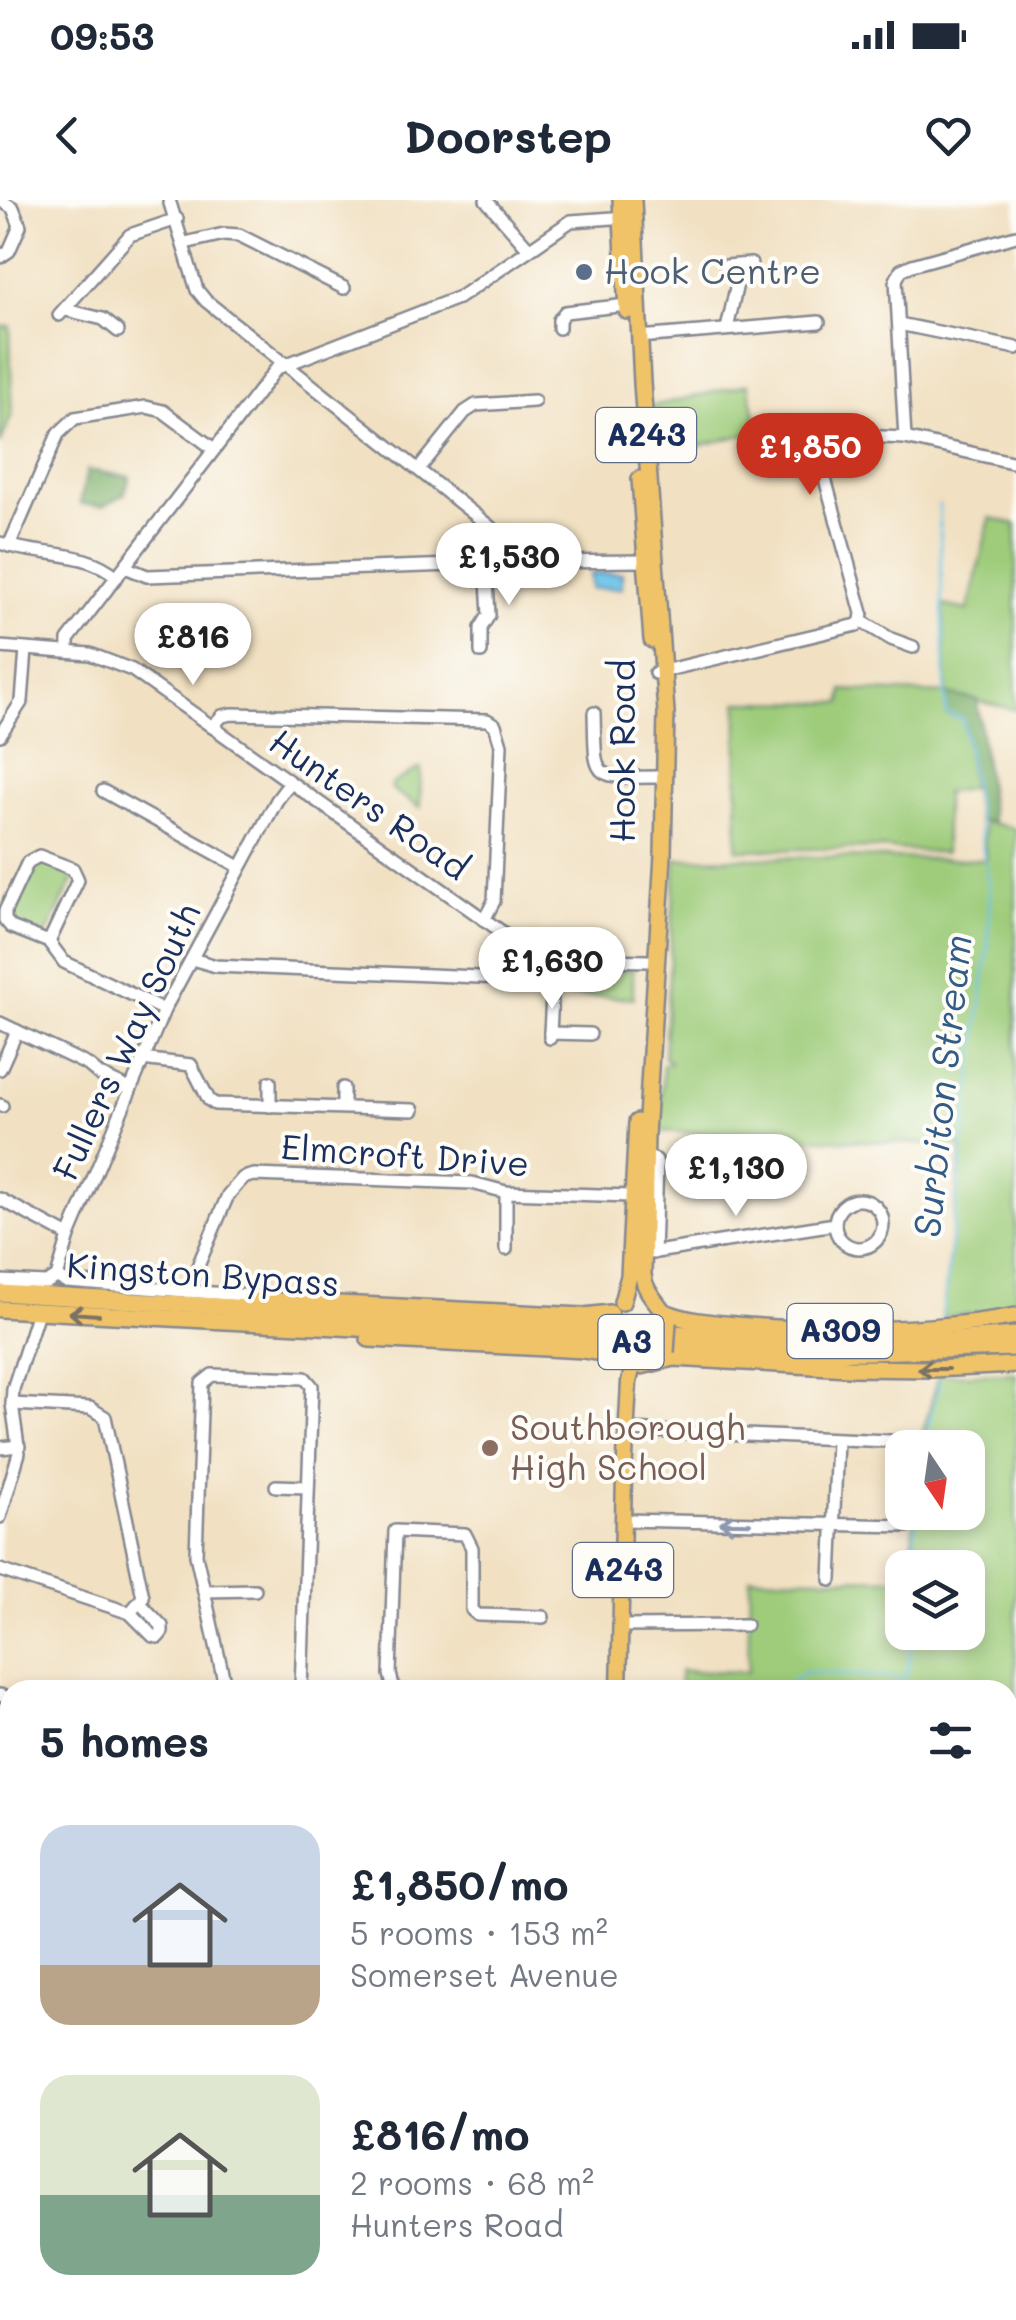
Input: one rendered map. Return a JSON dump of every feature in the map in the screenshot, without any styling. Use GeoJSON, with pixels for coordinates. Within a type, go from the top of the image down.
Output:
{"type":"FeatureCollection","features":[{"type":"Feature","properties":{"kind":"highway","name":"Hook Road"},"geometry":{"type":"LineString","coordinates":[[627,208],[627,305],[644,561],[660,672],[638,1197]]}},
{"type":"Feature","properties":{"kind":"highway","name":"Hook Road"},"geometry":{"type":"LineString","coordinates":[[613,1311],[628,1276],[646,1156],[667,769],[627,208]]}},
{"type":"Feature","properties":{"kind":"highway","name":"A243"},"geometry":{"type":"LineString","coordinates":[[638,1197],[648,1254],[645,1288],[663,1312],[662,1357]]}},
{"type":"Feature","properties":{"kind":"highway","name":"Kingston Bypass"},"geometry":{"type":"LineString","coordinates":[[0,1292],[822,1342],[1014,1338]]}},
{"type":"Feature","properties":{"kind":"highway"},"geometry":{"type":"LineString","coordinates":[[120,1300],[302,1300],[584,1316],[613,1311],[640,1298],[663,1312]]}},
{"type":"Feature","properties":{"kind":"highway","name":"Kingston Bypass"},"geometry":{"type":"LineString","coordinates":[[0,1309],[873,1353],[1014,1338]]}},
{"type":"Feature","properties":{"kind":"highway"},"geometry":{"type":"LineString","coordinates":[[613,1311],[616,1352]]}},
{"type":"Feature","properties":{"kind":"highway","name":"A309"},"geometry":{"type":"LineString","coordinates":[[663,1312],[697,1322],[840,1331],[906,1330],[1016,1316]]}},
{"type":"Feature","properties":{"kind":"highway"},"geometry":{"type":"LineString","coordinates":[[167,1320],[316,1335],[616,1352],[634,1366],[662,1357]]}},
{"type":"Feature","properties":{"kind":"highway","name":"A309"},"geometry":{"type":"LineString","coordinates":[[662,1357],[932,1369],[1016,1365]]}},
{"type":"Feature","properties":{"kind":"main road","name":"A243"},"geometry":{"type":"LineString","coordinates":[[619,1680],[629,1382],[634,1366]]}},
{"type":"Feature","properties":{"kind":"street"},"geometry":{"type":"LineString","coordinates":[[0,200],[14,208],[20,226],[9,251],[0,257]]}},
{"type":"Feature","properties":{"kind":"street"},"geometry":{"type":"LineString","coordinates":[[170,200],[197,290],[206,302],[523,553],[543,562],[644,561]]}},
{"type":"Feature","properties":{"kind":"street"},"geometry":{"type":"LineString","coordinates":[[486,200],[528,249]]}},
{"type":"Feature","properties":{"kind":"street"},"geometry":{"type":"LineString","coordinates":[[68,650],[68,640],[277,368],[460,297],[570,221],[627,208]]}},
{"type":"Feature","properties":{"kind":"street"},"geometry":{"type":"LineString","coordinates":[[118,331],[103,319],[63,313],[130,235],[176,219]]}},
{"type":"Feature","properties":{"kind":"street"},"geometry":{"type":"LineString","coordinates":[[185,243],[224,234],[239,236],[344,288]]}},
{"type":"Feature","properties":{"kind":"street"},"geometry":{"type":"LineString","coordinates":[[905,438],[896,280],[902,270],[1016,236]]}},
{"type":"Feature","properties":{"kind":"street"},"geometry":{"type":"LineString","coordinates":[[726,266],[746,264],[727,329]]}},
{"type":"Feature","properties":{"kind":"street"},"geometry":{"type":"LineString","coordinates":[[559,328],[559,320],[575,308],[627,305]]}},
{"type":"Feature","properties":{"kind":"street"},"geometry":{"type":"LineString","coordinates":[[639,337],[819,322]]}},
{"type":"Feature","properties":{"kind":"street"},"geometry":{"type":"LineString","coordinates":[[899,324],[1016,348]]}},
{"type":"Feature","properties":{"kind":"street"},"geometry":{"type":"LineString","coordinates":[[419,469],[465,412],[476,405],[534,401]]}},
{"type":"Feature","properties":{"kind":"street"},"geometry":{"type":"LineString","coordinates":[[214,450],[163,411],[146,407],[75,418],[58,434],[5,544],[91,560],[121,572],[147,576],[509,563],[523,553]]}},
{"type":"Feature","properties":{"kind":"street"},"geometry":{"type":"LineString","coordinates":[[660,672],[861,621],[815,438],[821,432],[905,438],[1016,463]]}},
{"type":"Feature","properties":{"kind":"street"},"geometry":{"type":"LineString","coordinates":[[482,652],[480,628],[488,615],[486,564]]}},
{"type":"Feature","properties":{"kind":"street"},"geometry":{"type":"LineString","coordinates":[[861,621],[913,647]]}},
{"type":"Feature","properties":{"kind":"street","name":"Hunters Road"},"geometry":{"type":"LineString","coordinates":[[1,647],[68,650],[109,659],[132,670],[534,956],[551,974]]}},
{"type":"Feature","properties":{"kind":"street"},"geometry":{"type":"LineString","coordinates":[[0,734],[22,701],[26,650]]}},
{"type":"Feature","properties":{"kind":"street"},"geometry":{"type":"LineString","coordinates":[[594,713],[596,765],[601,774],[611,778],[657,778]]}},
{"type":"Feature","properties":{"kind":"street"},"geometry":{"type":"LineString","coordinates":[[212,727],[222,716],[232,714],[488,720],[495,726],[501,745],[494,901],[484,920]]}},
{"type":"Feature","properties":{"kind":"street","name":"Fullers Way South"},"geometry":{"type":"LineString","coordinates":[[57,1277],[69,1236],[164,1010],[277,800],[290,784]]}},
{"type":"Feature","properties":{"kind":"street"},"geometry":{"type":"LineString","coordinates":[[103,791],[240,867]]}},
{"type":"Feature","properties":{"kind":"street"},"geometry":{"type":"LineString","coordinates":[[49,942],[78,880],[73,870],[39,856],[28,862],[5,911],[11,928],[49,942],[64,962],[164,1010]]}},
{"type":"Feature","properties":{"kind":"street"},"geometry":{"type":"LineString","coordinates":[[192,959],[216,966],[526,979],[534,956]]}},
{"type":"Feature","properties":{"kind":"street"},"geometry":{"type":"LineString","coordinates":[[590,1034],[550,1036],[551,974],[605,960],[648,961]]}},
{"type":"Feature","properties":{"kind":"street"},"geometry":{"type":"LineString","coordinates":[[0,1024],[130,1089]]}},
{"type":"Feature","properties":{"kind":"street"},"geometry":{"type":"LineString","coordinates":[[0,1069],[17,1032]]}},
{"type":"Feature","properties":{"kind":"street"},"geometry":{"type":"LineString","coordinates":[[142,1059],[190,1064],[216,1104],[410,1106]]}},
{"type":"Feature","properties":{"kind":"street"},"geometry":{"type":"LineString","coordinates":[[270,1082],[270,1106]]}},
{"type":"Feature","properties":{"kind":"street"},"geometry":{"type":"LineString","coordinates":[[343,1088],[343,1108]]}},
{"type":"Feature","properties":{"kind":"street"},"geometry":{"type":"LineString","coordinates":[[646,1156],[658,1164],[648,1254],[836,1224]]}},
{"type":"Feature","properties":{"kind":"street","name":"Elmcroft Drive"},"geometry":{"type":"LineString","coordinates":[[187,1292],[228,1196],[244,1178],[254,1175],[472,1184],[506,1192],[638,1197]]}},
{"type":"Feature","properties":{"kind":"street"},"geometry":{"type":"LineString","coordinates":[[506,1192],[506,1249]]}},
{"type":"Feature","properties":{"kind":"street"},"geometry":{"type":"LineString","coordinates":[[0,1199],[69,1236]]}},
{"type":"Feature","properties":{"kind":"street"},"geometry":{"type":"LineString","coordinates":[[862,1200],[878,1209],[883,1224],[878,1238],[861,1247],[842,1240],[836,1224],[843,1206],[862,1200]]}},
{"type":"Feature","properties":{"kind":"street"},"geometry":{"type":"LineString","coordinates":[[0,1281],[46,1283],[57,1277],[67,1282],[302,1300]]}},
{"type":"Feature","properties":{"kind":"street"},"geometry":{"type":"LineString","coordinates":[[0,1517],[19,1446],[13,1388],[38,1312]]}},
{"type":"Feature","properties":{"kind":"street"},"geometry":{"type":"LineString","coordinates":[[224,1680],[195,1542],[205,1378],[212,1375],[310,1381],[302,1680]]}},
{"type":"Feature","properties":{"kind":"street"},"geometry":{"type":"LineString","coordinates":[[12,1404],[90,1408],[105,1417],[143,1597],[130,1613]]}},
{"type":"Feature","properties":{"kind":"street"},"geometry":{"type":"LineString","coordinates":[[627,1430],[885,1442]]}},
{"type":"Feature","properties":{"kind":"street"},"geometry":{"type":"LineString","coordinates":[[831,1580],[837,1441]]}},
{"type":"Feature","properties":{"kind":"street"},"geometry":{"type":"LineString","coordinates":[[0,1448],[19,1446]]}},
{"type":"Feature","properties":{"kind":"street"},"geometry":{"type":"LineString","coordinates":[[276,1486],[307,1488]]}},
{"type":"Feature","properties":{"kind":"street"},"geometry":{"type":"LineString","coordinates":[[623,1520],[885,1525]]}},
{"type":"Feature","properties":{"kind":"street"},"geometry":{"type":"LineString","coordinates":[[392,1680],[396,1531],[464,1534],[472,1548],[472,1610],[478,1615],[543,1617]]}},
{"type":"Feature","properties":{"kind":"street"},"geometry":{"type":"LineString","coordinates":[[0,1570],[130,1613],[152,1636],[158,1637],[162,1626],[140,1603]]}},
{"type":"Feature","properties":{"kind":"street"},"geometry":{"type":"LineString","coordinates":[[204,1591],[255,1590]]}},
{"type":"Feature","properties":{"kind":"street"},"geometry":{"type":"LineString","coordinates":[[621,1626],[746,1625]]}},
{"type":"Feature","properties":{"kind":"green space"},"geometry":{"type":"Polygon","coordinates":[[[10,326],[12,414],[0,444],[0,327],[10,326]]]}},
{"type":"Feature","properties":{"kind":"green space"},"geometry":{"type":"Polygon","coordinates":[[[748,384],[759,431],[658,456],[653,406],[748,384]]]}},
{"type":"Feature","properties":{"kind":"green space"},"geometry":{"type":"Polygon","coordinates":[[[87,470],[130,477],[124,495],[103,506],[80,504],[87,470]]]}},
{"type":"Feature","properties":{"kind":"green space"},"geometry":{"type":"Polygon","coordinates":[[[990,518],[1016,524],[1016,710],[947,694],[963,719],[972,788],[945,793],[945,853],[881,848],[737,850],[738,702],[842,703],[843,690],[946,694],[943,605],[968,610],[990,518]]]}},
{"type":"Feature","properties":{"kind":"green space"},"geometry":{"type":"Polygon","coordinates":[[[946,694],[977,700],[992,821],[978,822],[963,720],[946,714],[946,694]]]}},
{"type":"Feature","properties":{"kind":"green space"},"geometry":{"type":"Polygon","coordinates":[[[418,769],[420,808],[392,789],[392,784],[418,769]]]}},
{"type":"Feature","properties":{"kind":"green space"},"geometry":{"type":"Polygon","coordinates":[[[983,821],[1016,829],[1016,1307],[942,1318],[962,1146],[660,1131],[663,1065],[670,1063],[664,1057],[676,859],[986,860],[983,821]]]}},
{"type":"Feature","properties":{"kind":"green space"},"geometry":{"type":"Polygon","coordinates":[[[37,860],[68,871],[73,880],[46,935],[25,930],[9,916],[32,863],[37,860]]]}},
{"type":"Feature","properties":{"kind":"green space"},"geometry":{"type":"Polygon","coordinates":[[[609,968],[633,970],[633,998],[559,995],[560,980],[609,968]]]}},
{"type":"Feature","properties":{"kind":"green space"},"geometry":{"type":"Polygon","coordinates":[[[1016,1373],[1016,1680],[680,1680],[680,1671],[748,1672],[750,1577],[885,1579],[885,1650],[985,1650],[985,1550],[912,1550],[913,1530],[985,1530],[985,1430],[924,1430],[939,1375],[1016,1373]]]}},
{"type":"Feature","properties":{"kind":"water"},"geometry":{"type":"Polygon","coordinates":[[[622,573],[622,588],[591,589],[590,574],[622,573]]]}},
{"type":"Feature","properties":{"kind":"waterway","name":"Surbiton Stream"},"geometry":{"type":"LineString","coordinates":[[939,504],[946,713],[963,720],[984,856]]}},
{"type":"Feature","properties":{"kind":"waterway","name":"Surbiton Stream"},"geometry":{"type":"LineString","coordinates":[[942,1318],[988,946],[990,895],[985,860]]}},
{"type":"Feature","properties":{"kind":"waterway","name":"Surbiton Stream"},"geometry":{"type":"LineString","coordinates":[[927,1430],[940,1381]]}},
{"type":"Feature","properties":{"kind":"waterway","name":"Surbiton Stream"},"geometry":{"type":"LineString","coordinates":[[914,1550],[915,1530]]}},
{"type":"Feature","properties":{"kind":"waterway","name":"Surbiton Stream"},"geometry":{"type":"LineString","coordinates":[[794,1680],[805,1672],[902,1678],[907,1675],[910,1650]]}},
{"type":"Feature","properties":{"kind":"place","name":"Hook Centre"},"geometry":{"type":"Point","coordinates":[584,272]}},
{"type":"Feature","properties":{"kind":"place","name":"Southborough High School"},"geometry":{"type":"Point","coordinates":[490,1448]}}]}
